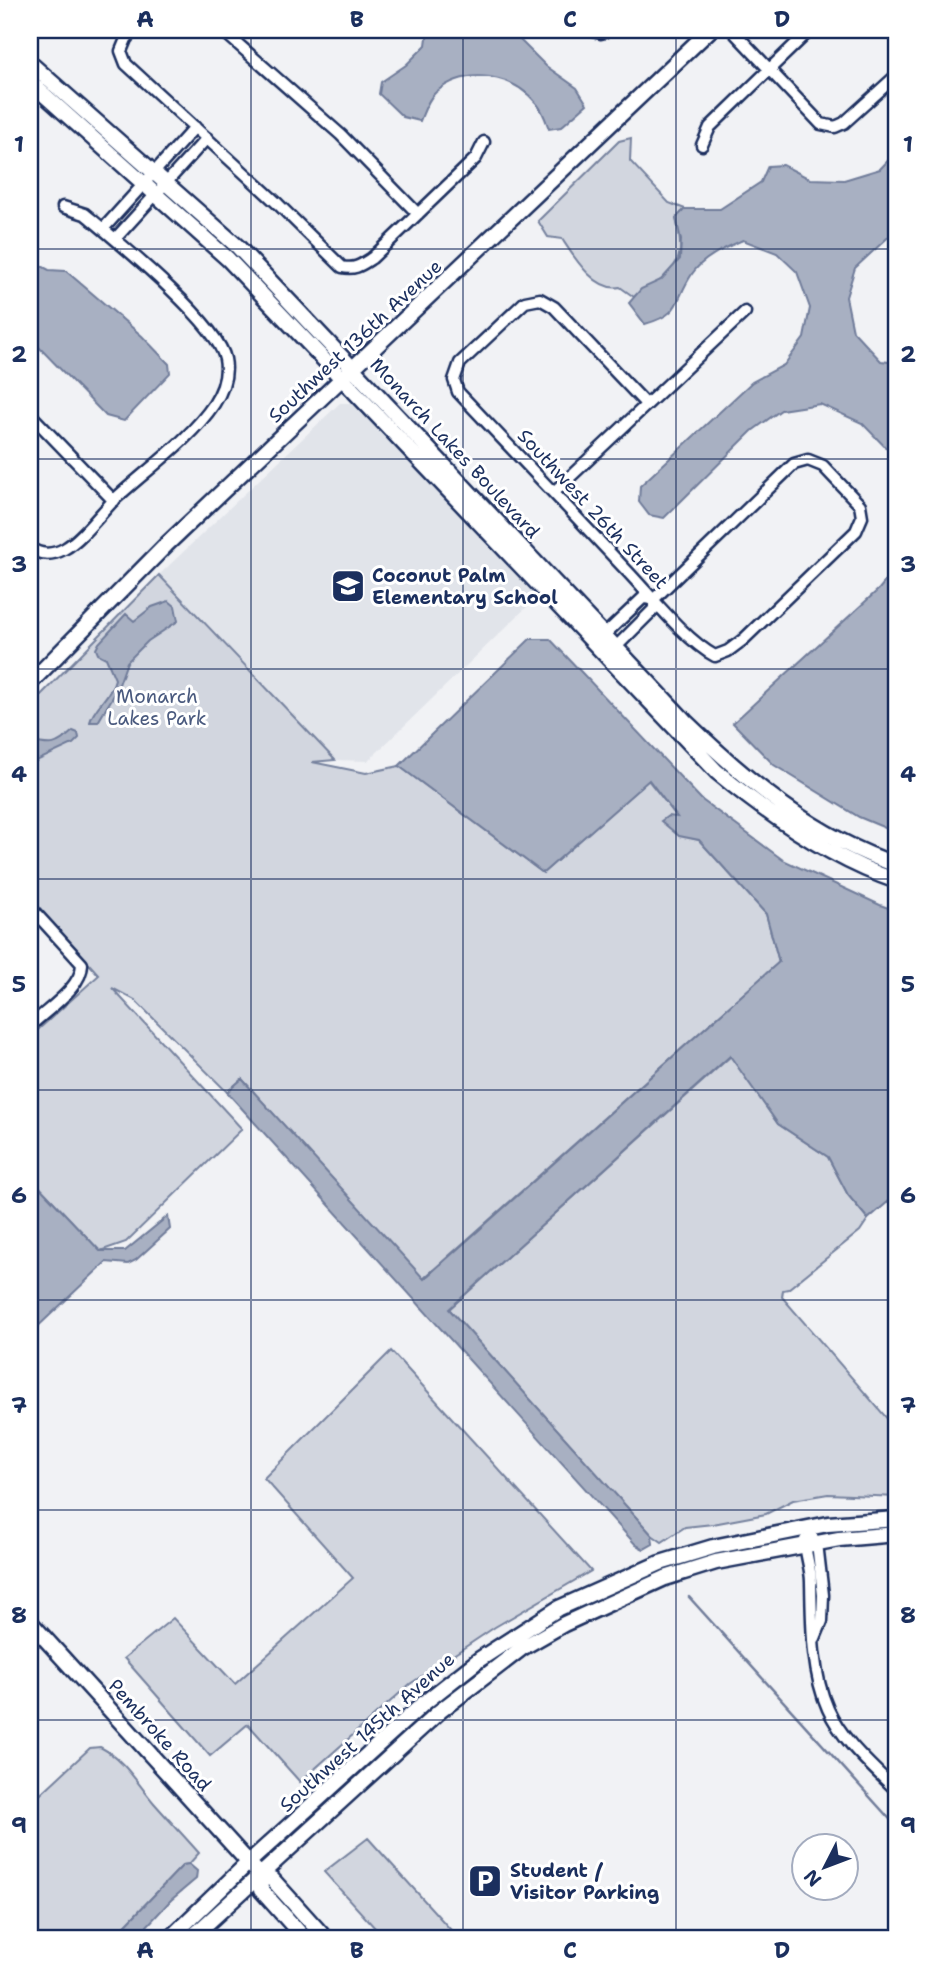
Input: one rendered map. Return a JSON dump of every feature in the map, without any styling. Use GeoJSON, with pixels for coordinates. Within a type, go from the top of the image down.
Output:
{"type":"FeatureCollection","features":[{"type":"Feature","properties":{"kind":"street"},"geometry":{"type":"LineString","coordinates":[[134,30],[121,51],[126,64],[342,267],[351,269],[372,258],[477,159],[484,142]]}},
{"type":"Feature","properties":{"kind":"street"},"geometry":{"type":"LineString","coordinates":[[222,30],[341,135],[418,214]]}},
{"type":"Feature","properties":{"kind":"street"},"geometry":{"type":"LineString","coordinates":[[587,30],[605,31]]}},
{"type":"Feature","properties":{"kind":"street","name":"Southwest 136th Avenue"},"geometry":{"type":"LineString","coordinates":[[30,683],[166,545],[710,30]]}},
{"type":"Feature","properties":{"kind":"street"},"geometry":{"type":"LineString","coordinates":[[732,30],[821,124],[835,127],[844,124],[897,75]]}},
{"type":"Feature","properties":{"kind":"street"},"geometry":{"type":"LineString","coordinates":[[702,145],[710,127],[810,30]]}},
{"type":"Feature","properties":{"kind":"street","name":"Monarch Lakes Boulevard"},"geometry":{"type":"LineString","coordinates":[[30,64],[154,173],[155,187]]}},
{"type":"Feature","properties":{"kind":"street","name":"Monarch Lakes Boulevard"},"geometry":{"type":"LineString","coordinates":[[30,82],[155,187],[348,374],[617,646],[686,722],[741,774],[808,823],[834,838],[897,865]]}},
{"type":"Feature","properties":{"kind":"street"},"geometry":{"type":"LineString","coordinates":[[154,173],[195,127]]}},
{"type":"Feature","properties":{"kind":"street"},"geometry":{"type":"LineString","coordinates":[[103,229],[155,187],[207,138]]}},
{"type":"Feature","properties":{"kind":"street"},"geometry":{"type":"LineString","coordinates":[[115,239],[155,187]]}},
{"type":"Feature","properties":{"kind":"street"},"geometry":{"type":"LineString","coordinates":[[30,547],[51,554],[67,548],[114,500],[198,424],[215,402],[227,376],[225,357],[219,343],[194,312],[85,214],[63,207]]}},
{"type":"Feature","properties":{"kind":"street","name":"Southwest 26th Street"},"geometry":{"type":"LineString","coordinates":[[646,404],[554,307],[540,299],[525,302],[460,363],[454,380],[458,393],[701,649],[715,656],[728,651],[744,639],[856,531],[862,517],[860,505],[823,466],[808,460],[794,464],[654,599]]}},
{"type":"Feature","properties":{"kind":"street"},"geometry":{"type":"LineString","coordinates":[[554,492],[745,312]]}},
{"type":"Feature","properties":{"kind":"street","name":"Monarch Lakes Boulevard"},"geometry":{"type":"LineString","coordinates":[[348,374],[594,645],[716,772],[772,815],[829,850],[880,876],[897,881]]}},
{"type":"Feature","properties":{"kind":"street"},"geometry":{"type":"LineString","coordinates":[[30,414],[114,500]]}},
{"type":"Feature","properties":{"kind":"street"},"geometry":{"type":"LineString","coordinates":[[594,645],[643,598],[654,599],[654,609],[606,657]]}},
{"type":"Feature","properties":{"kind":"street"},"geometry":{"type":"LineString","coordinates":[[635,605],[646,617]]}},
{"type":"Feature","properties":{"kind":"street"},"geometry":{"type":"LineString","coordinates":[[664,719],[682,729],[733,778],[741,774]]}},
{"type":"Feature","properties":{"kind":"street"},"geometry":{"type":"LineString","coordinates":[[30,907],[82,964],[82,974],[75,985],[30,1026]]}},
{"type":"Feature","properties":{"kind":"street","name":"Southwest 145th Avenue"},"geometry":{"type":"LineString","coordinates":[[169,1939],[249,1862],[424,1703],[515,1635],[559,1608],[660,1563],[713,1546],[828,1524],[897,1519]]}},
{"type":"Feature","properties":{"kind":"street"},"geometry":{"type":"LineString","coordinates":[[806,1529],[811,1544],[810,1619],[815,1638],[817,1675],[829,1710],[847,1740],[897,1791]]}},
{"type":"Feature","properties":{"kind":"street","name":"Southwest 145th Avenue"},"geometry":{"type":"LineString","coordinates":[[190,1939],[440,1711],[522,1648],[564,1624],[665,1578],[716,1562],[811,1544],[897,1534]]}},
{"type":"Feature","properties":{"kind":"street","name":"Pembroke Road"},"geometry":{"type":"LineString","coordinates":[[30,1622],[260,1875],[272,1879],[326,1939]]}},
{"type":"Feature","properties":{"kind":"street","name":"Pembroke Road"},"geometry":{"type":"LineString","coordinates":[[260,1875],[261,1890],[305,1939]]}},
{"type":"Feature","properties":{"kind":"shaded area","name":"Coconut Palm Elementary School"},"geometry":{"type":"Polygon","coordinates":[[[340,403],[353,403],[537,597],[368,761],[335,760],[159,575],[340,403]]]}},
{"type":"Feature","properties":{"kind":"green space"},"geometry":{"type":"Polygon","coordinates":[[[631,138],[630,161],[669,203],[685,209],[676,218],[680,252],[675,265],[659,282],[634,297],[620,287],[611,287],[594,279],[562,239],[548,237],[538,221],[619,141],[631,138]]]}},
{"type":"Feature","properties":{"kind":"green space","name":"Monarch Lakes Park"},"geometry":{"type":"Polygon","coordinates":[[[159,575],[335,760],[312,762],[366,773],[399,766],[543,873],[648,780],[678,818],[679,835],[699,840],[766,914],[779,962],[423,1279],[242,1079],[227,1092],[135,1000],[112,988],[242,1129],[126,1242],[100,1251],[30,1177],[30,1037],[99,975],[30,898],[30,706],[159,575]]]}},
{"type":"Feature","properties":{"kind":"green space"},"geometry":{"type":"Polygon","coordinates":[[[731,1056],[778,1124],[828,1157],[848,1195],[868,1219],[860,1231],[788,1289],[783,1290],[782,1297],[897,1430],[897,1497],[828,1494],[793,1500],[766,1514],[685,1527],[662,1542],[652,1535],[449,1309],[731,1056]]]}},
{"type":"Feature","properties":{"kind":"green space"},"geometry":{"type":"Polygon","coordinates":[[[391,1351],[591,1571],[495,1627],[410,1684],[300,1782],[248,1724],[210,1756],[124,1658],[173,1618],[235,1684],[353,1578],[264,1478],[391,1351]]]}},
{"type":"Feature","properties":{"kind":"green space"},"geometry":{"type":"Polygon","coordinates":[[[100,1747],[123,1765],[199,1853],[189,1864],[183,1865],[112,1939],[30,1939],[30,1804],[90,1748],[100,1747]]]}},
{"type":"Feature","properties":{"kind":"green space"},"geometry":{"type":"Polygon","coordinates":[[[368,1838],[459,1939],[385,1939],[324,1872],[368,1838]]]}},
{"type":"Feature","properties":{"kind":"water"},"geometry":{"type":"Polygon","coordinates":[[[428,30],[510,30],[546,66],[577,88],[587,104],[561,127],[549,129],[541,110],[527,94],[503,80],[475,76],[448,84],[436,92],[428,102],[420,121],[403,117],[379,94],[381,82],[406,65],[426,45],[428,30]]]}},
{"type":"Feature","properties":{"kind":"water"},"geometry":{"type":"Polygon","coordinates":[[[897,151],[897,229],[855,268],[846,297],[853,331],[881,361],[897,363],[897,462],[862,423],[820,404],[781,410],[752,431],[664,518],[649,515],[639,502],[640,486],[752,382],[784,365],[804,338],[810,308],[797,272],[777,253],[743,240],[702,263],[686,283],[671,311],[645,324],[629,303],[641,289],[661,280],[680,259],[681,240],[676,218],[685,209],[720,209],[761,182],[768,166],[783,165],[810,179],[844,180],[880,169],[897,151]]]}},
{"type":"Feature","properties":{"kind":"water"},"geometry":{"type":"Polygon","coordinates":[[[30,260],[49,270],[66,271],[142,336],[169,364],[170,373],[124,421],[106,416],[30,340],[30,260]]]}},
{"type":"Feature","properties":{"kind":"water"},"geometry":{"type":"Polygon","coordinates":[[[897,567],[897,833],[859,817],[774,765],[733,723],[879,589],[897,567]]]}},
{"type":"Feature","properties":{"kind":"water"},"geometry":{"type":"Polygon","coordinates":[[[169,601],[175,606],[178,621],[148,641],[127,662],[117,690],[98,722],[90,722],[115,679],[106,658],[98,654],[96,649],[99,643],[126,614],[134,621],[152,607],[169,601]]]}},
{"type":"Feature","properties":{"kind":"water"},"geometry":{"type":"Polygon","coordinates":[[[530,639],[550,639],[702,800],[783,860],[897,911],[897,1194],[868,1219],[848,1195],[828,1157],[778,1124],[730,1056],[449,1309],[652,1535],[653,1544],[644,1549],[636,1545],[227,1092],[242,1079],[424,1279],[779,962],[766,914],[699,840],[679,836],[661,821],[668,816],[677,817],[649,780],[543,873],[399,766],[530,639]]]}},
{"type":"Feature","properties":{"kind":"water"},"geometry":{"type":"Polygon","coordinates":[[[73,731],[78,733],[79,738],[73,744],[30,764],[30,741],[53,744],[73,731]]]}},
{"type":"Feature","properties":{"kind":"water"},"geometry":{"type":"Polygon","coordinates":[[[30,1177],[100,1251],[125,1251],[168,1216],[170,1229],[136,1260],[128,1264],[106,1262],[30,1334],[30,1177]]]}},
{"type":"Feature","properties":{"kind":"water"},"geometry":{"type":"Polygon","coordinates":[[[189,1864],[197,1871],[196,1879],[171,1900],[135,1939],[112,1939],[183,1865],[189,1864]]]}},
{"type":"Feature","properties":{"kind":"waterway"},"geometry":{"type":"LineString","coordinates":[[689,1597],[897,1827]]}},
{"type":"Feature","properties":{"kind":"place","name":"Coconut Palm Elementary School"},"geometry":{"type":"Point","coordinates":[348,586]}},
{"type":"Feature","properties":{"kind":"place","name":"Student / Visitor Parking"},"geometry":{"type":"Point","coordinates":[485,1881]}}]}
